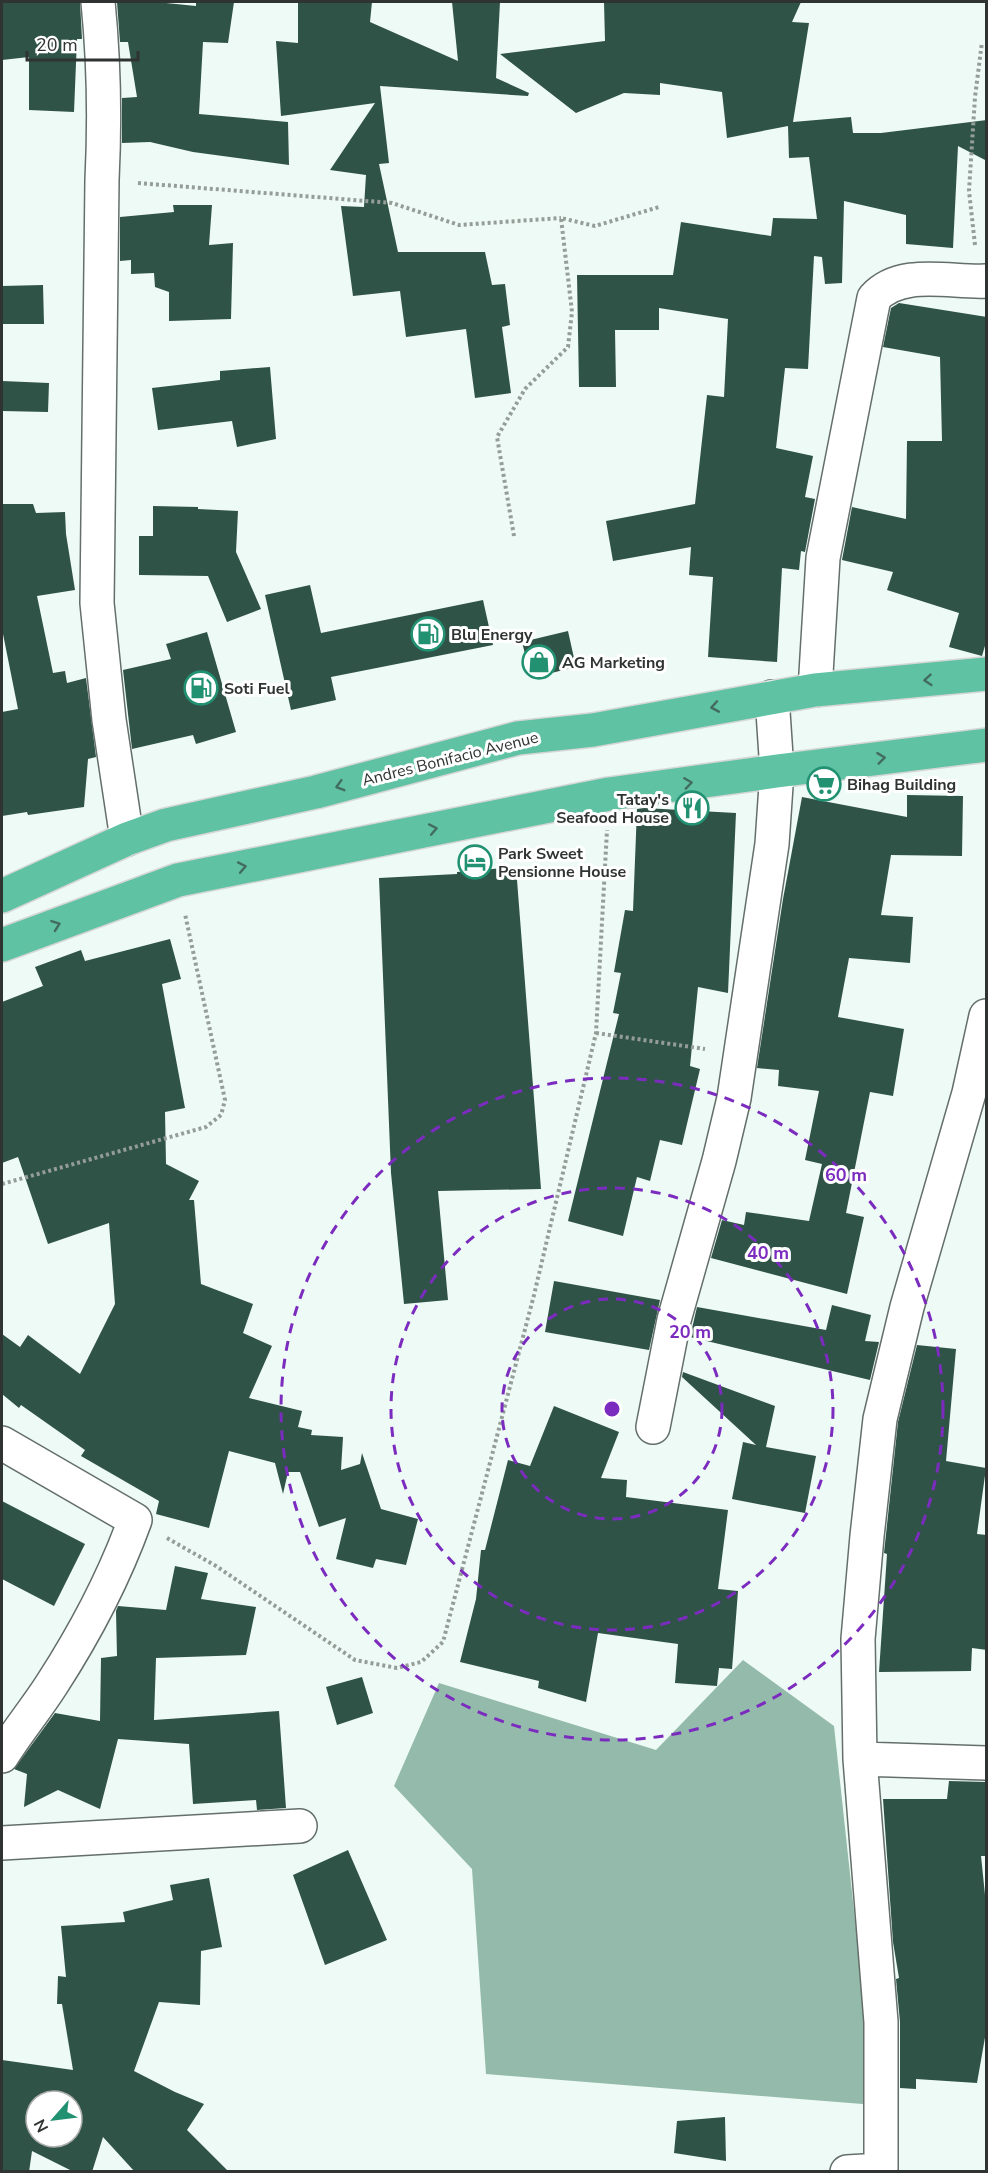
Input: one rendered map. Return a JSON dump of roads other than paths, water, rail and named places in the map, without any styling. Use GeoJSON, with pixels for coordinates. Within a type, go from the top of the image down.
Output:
{"type":"FeatureCollection","features":[{"type":"Feature","properties":{"kind":"highway","name":"Andres Bonifacio Avenue"},"geometry":{"type":"LineString","coordinates":[[2,896],[127,838],[166,825],[316,792],[518,738],[593,730],[815,690],[987,675]]}},
{"type":"Feature","properties":{"kind":"highway"},"geometry":{"type":"LineString","coordinates":[[2,945],[178,880],[609,794],[987,745]]}},
{"type":"Feature","properties":{"kind":"street"},"geometry":{"type":"LineString","coordinates":[[98,2],[104,64],[105,107],[102,180],[97,603],[109,720],[127,838]]}},
{"type":"Feature","properties":{"kind":"street"},"geometry":{"type":"LineString","coordinates":[[815,690],[823,558],[874,298],[881,290],[895,284],[920,279],[983,281]]}},
{"type":"Feature","properties":{"kind":"street"},"geometry":{"type":"LineString","coordinates":[[653,1427],[674,1320],[719,1161],[734,1098],[772,844],[777,771],[772,697]]}},
{"type":"Feature","properties":{"kind":"street"},"geometry":{"type":"LineString","coordinates":[[848,2172],[881,2171],[881,2022],[860,1759],[858,1639],[880,1419],[907,1307],[969,1093],[987,1017]]}},
{"type":"Feature","properties":{"kind":"street"},"geometry":{"type":"LineString","coordinates":[[2,1443],[135,1520],[121,1559],[94,1612],[52,1684],[2,1756]]}},
{"type":"Feature","properties":{"kind":"street"},"geometry":{"type":"LineString","coordinates":[[860,1759],[987,1763]]}},
{"type":"Feature","properties":{"kind":"street"},"geometry":{"type":"LineString","coordinates":[[2,1843],[300,1826]]}},
{"type":"Feature","properties":{"kind":"place","name":"Blu Energy"},"geometry":{"type":"Point","coordinates":[428,634]}},
{"type":"Feature","properties":{"kind":"place","name":"AG Marketing"},"geometry":{"type":"Point","coordinates":[539,662]}},
{"type":"Feature","properties":{"kind":"place","name":"Soti Fuel"},"geometry":{"type":"Point","coordinates":[201,688]}},
{"type":"Feature","properties":{"kind":"place","name":"Bihag Building"},"geometry":{"type":"Point","coordinates":[824,784]}},
{"type":"Feature","properties":{"kind":"place","name":"Tatay's Seafood House"},"geometry":{"type":"Point","coordinates":[692,808]}},
{"type":"Feature","properties":{"kind":"place","name":"Park Sweet Pensionne House"},"geometry":{"type":"Point","coordinates":[475,862]}}]}
